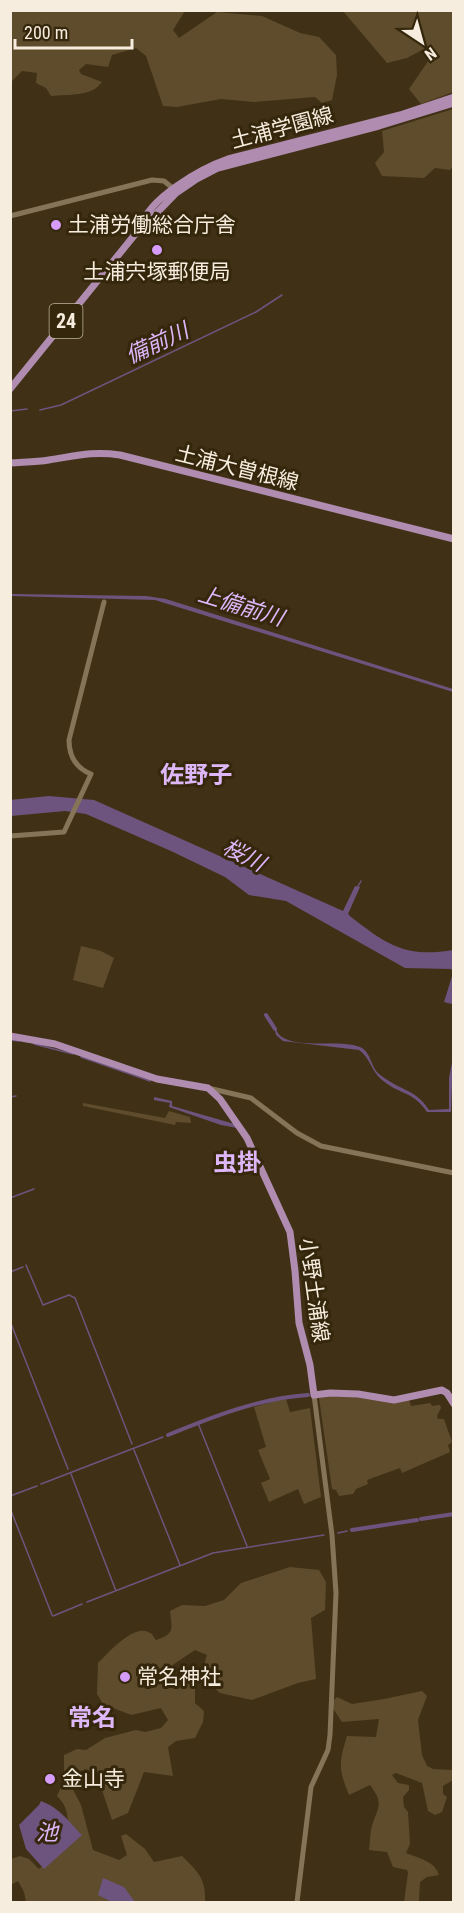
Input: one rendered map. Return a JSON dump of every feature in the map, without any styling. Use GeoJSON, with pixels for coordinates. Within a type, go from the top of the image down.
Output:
{"type":"FeatureCollection","features":[{"type":"Feature","properties":{"kind":"main road","name":"土浦学園線"},"geometry":{"type":"LineString","coordinates":[[10,389],[141,227],[146,225],[175,191],[196,173],[228,159],[400,115],[453,97]]}},
{"type":"Feature","properties":{"kind":"main road","name":"土浦学園線"},"geometry":{"type":"LineString","coordinates":[[175,191],[208,172],[230,164],[379,126],[453,103]]}},
{"type":"Feature","properties":{"kind":"main road","name":"土浦大曽根線"},"geometry":{"type":"LineString","coordinates":[[10,463],[48,460],[80,453],[120,456],[453,538]]}},
{"type":"Feature","properties":{"kind":"main road"},"geometry":{"type":"LineString","coordinates":[[10,1036],[55,1044],[157,1079],[208,1088]]}},
{"type":"Feature","properties":{"kind":"main road","name":"小野土浦線"},"geometry":{"type":"LineString","coordinates":[[208,1088],[220,1099],[247,1138],[290,1232],[299,1323],[314,1395]]}},
{"type":"Feature","properties":{"kind":"main road"},"geometry":{"type":"LineString","coordinates":[[314,1395],[358,1394],[394,1400],[442,1389],[453,1404]]}},
{"type":"Feature","properties":{"kind":"street"},"geometry":{"type":"LineString","coordinates":[[10,216],[152,180],[164,181],[175,191]]}},
{"type":"Feature","properties":{"kind":"street"},"geometry":{"type":"LineString","coordinates":[[10,836],[64,832],[89,777],[75,762],[69,749],[69,740],[104,602]]}},
{"type":"Feature","properties":{"kind":"street"},"geometry":{"type":"LineString","coordinates":[[208,1088],[251,1098],[309,1140],[331,1150],[453,1173]]}},
{"type":"Feature","properties":{"kind":"street"},"geometry":{"type":"LineString","coordinates":[[297,1902],[308,1800],[311,1787],[328,1750],[336,1630],[332,1535],[314,1395]]}},
{"type":"Feature","properties":{"kind":"shaded area"},"geometry":{"type":"Polygon","coordinates":[[[11,10],[185,11],[173,30],[179,38],[217,12],[262,16],[300,33],[319,37],[336,55],[337,75],[332,100],[322,103],[315,97],[254,102],[221,99],[177,107],[163,106],[146,56],[136,48],[112,55],[108,67],[86,64],[79,70],[81,74],[102,82],[98,87],[79,94],[51,96],[46,88],[36,83],[37,73],[22,71],[11,82],[11,10]]]}},
{"type":"Feature","properties":{"kind":"shaded area"},"geometry":{"type":"Polygon","coordinates":[[[343,11],[453,11],[453,92],[421,104],[409,89],[431,57],[428,47],[407,58],[387,63],[343,11]]]}},
{"type":"Feature","properties":{"kind":"shaded area"},"geometry":{"type":"Polygon","coordinates":[[[453,109],[453,166],[450,170],[435,168],[424,178],[382,176],[375,163],[384,152],[382,131],[453,109]]]}},
{"type":"Feature","properties":{"kind":"shaded area"},"geometry":{"type":"Polygon","coordinates":[[[81,946],[101,951],[114,958],[103,988],[73,980],[81,946]]]}},
{"type":"Feature","properties":{"kind":"shaded area"},"geometry":{"type":"Polygon","coordinates":[[[83,1103],[165,1118],[169,1111],[190,1117],[191,1123],[176,1122],[175,1125],[83,1106],[83,1103]]]}},
{"type":"Feature","properties":{"kind":"shaded area"},"geometry":{"type":"Polygon","coordinates":[[[330,1395],[389,1401],[409,1399],[411,1406],[430,1403],[432,1406],[440,1405],[437,1416],[438,1419],[444,1419],[452,1442],[448,1445],[450,1452],[402,1473],[400,1468],[367,1480],[368,1484],[356,1489],[353,1494],[339,1496],[336,1490],[332,1489],[319,1398],[330,1395]]]}},
{"type":"Feature","properties":{"kind":"shaded area"},"geometry":{"type":"Polygon","coordinates":[[[286,1399],[290,1412],[310,1408],[321,1497],[304,1504],[298,1489],[269,1502],[261,1483],[270,1479],[258,1450],[266,1447],[254,1407],[286,1399]]]}},
{"type":"Feature","properties":{"kind":"shaded area"},"geometry":{"type":"Polygon","coordinates":[[[290,1567],[319,1570],[326,1582],[325,1610],[311,1618],[316,1679],[298,1683],[252,1700],[220,1693],[208,1682],[202,1672],[207,1655],[195,1650],[174,1664],[169,1674],[180,1681],[187,1678],[195,1688],[195,1703],[204,1711],[203,1722],[195,1738],[176,1741],[168,1747],[173,1776],[144,1772],[128,1813],[112,1820],[97,1775],[86,1769],[75,1773],[70,1784],[81,1805],[93,1850],[119,1860],[127,1855],[121,1836],[126,1834],[145,1849],[154,1862],[182,1856],[200,1876],[204,1887],[205,1902],[26,1902],[18,1881],[11,1885],[11,1859],[20,1856],[29,1859],[39,1869],[69,1842],[66,1812],[57,1796],[64,1781],[64,1755],[77,1749],[86,1750],[105,1738],[136,1730],[145,1732],[161,1728],[168,1720],[161,1708],[131,1715],[103,1704],[97,1694],[98,1663],[122,1640],[137,1632],[150,1633],[156,1640],[169,1633],[171,1630],[170,1611],[182,1605],[205,1606],[224,1600],[241,1583],[290,1567]]]}},
{"type":"Feature","properties":{"kind":"shaded area"},"geometry":{"type":"Polygon","coordinates":[[[422,1691],[427,1696],[418,1720],[422,1755],[427,1766],[433,1769],[453,1770],[453,1780],[443,1786],[443,1794],[447,1797],[442,1812],[435,1815],[428,1811],[422,1783],[396,1773],[392,1775],[398,1783],[409,1785],[409,1790],[403,1797],[404,1807],[408,1812],[410,1844],[406,1853],[430,1863],[439,1875],[427,1877],[420,1882],[419,1901],[423,1902],[404,1902],[407,1870],[393,1867],[387,1852],[369,1850],[371,1830],[379,1803],[378,1798],[370,1785],[349,1795],[341,1772],[341,1759],[347,1736],[376,1737],[379,1719],[342,1722],[330,1704],[337,1697],[352,1704],[422,1691]]]}},
{"type":"Feature","properties":{"kind":"water"},"geometry":{"type":"Polygon","coordinates":[[[11,594],[146,596],[166,599],[453,689],[453,692],[155,600],[11,596],[11,594]]]}},
{"type":"Feature","properties":{"kind":"water"},"geometry":{"type":"Polygon","coordinates":[[[49,796],[94,800],[343,911],[355,886],[360,887],[348,914],[351,917],[398,947],[422,952],[453,950],[453,972],[451,969],[405,968],[286,901],[249,895],[225,877],[86,814],[65,811],[11,816],[10,800],[49,796]]]}},
{"type":"Feature","properties":{"kind":"water"},"geometry":{"type":"Polygon","coordinates":[[[453,973],[452,1004],[444,1002],[453,973]]]}},
{"type":"Feature","properties":{"kind":"water"},"geometry":{"type":"Polygon","coordinates":[[[273,1021],[279,1034],[290,1041],[351,1045],[364,1049],[378,1073],[418,1097],[429,1110],[449,1109],[449,1078],[453,1057],[451,1112],[427,1112],[417,1100],[382,1080],[366,1056],[359,1050],[283,1041],[276,1035],[273,1021]]]}},
{"type":"Feature","properties":{"kind":"water"},"geometry":{"type":"Polygon","coordinates":[[[154,1097],[172,1101],[172,1106],[238,1125],[237,1128],[221,1125],[169,1107],[170,1103],[154,1100],[154,1097]]]}},
{"type":"Feature","properties":{"kind":"water","name":"池"},"geometry":{"type":"Polygon","coordinates":[[[41,1801],[59,1811],[82,1835],[44,1869],[26,1849],[19,1825],[41,1801]]]}},
{"type":"Feature","properties":{"kind":"water"},"geometry":{"type":"Polygon","coordinates":[[[103,1878],[124,1887],[135,1902],[112,1902],[98,1895],[103,1878]]]}},
{"type":"Feature","properties":{"kind":"waterway","name":"備前川"},"geometry":{"type":"LineString","coordinates":[[40,410],[61,405],[256,312],[282,295]]}},
{"type":"Feature","properties":{"kind":"waterway","name":"備前川"},"geometry":{"type":"LineString","coordinates":[[10,411],[27,409]]}},
{"type":"Feature","properties":{"kind":"waterway"},"geometry":{"type":"LineString","coordinates":[[357,888],[361,881]]}},
{"type":"Feature","properties":{"kind":"waterway"},"geometry":{"type":"LineString","coordinates":[[266,1015],[275,1029]]}},
{"type":"Feature","properties":{"kind":"waterway"},"geometry":{"type":"LineString","coordinates":[[10,1040],[19,1041]]}},
{"type":"Feature","properties":{"kind":"waterway"},"geometry":{"type":"LineString","coordinates":[[34,1044],[73,1054]]}},
{"type":"Feature","properties":{"kind":"waterway"},"geometry":{"type":"LineString","coordinates":[[81,1057],[150,1081]]}},
{"type":"Feature","properties":{"kind":"waterway"},"geometry":{"type":"LineString","coordinates":[[10,1097],[16,1096]]}},
{"type":"Feature","properties":{"kind":"waterway"},"geometry":{"type":"LineString","coordinates":[[10,1198],[34,1189]]}},
{"type":"Feature","properties":{"kind":"waterway"},"geometry":{"type":"LineString","coordinates":[[26,1265],[43,1305],[69,1295],[75,1298],[132,1444]]}},
{"type":"Feature","properties":{"kind":"waterway"},"geometry":{"type":"LineString","coordinates":[[10,1272],[23,1267]]}},
{"type":"Feature","properties":{"kind":"waterway"},"geometry":{"type":"LineString","coordinates":[[10,1321],[68,1469]]}},
{"type":"Feature","properties":{"kind":"waterway"},"geometry":{"type":"LineString","coordinates":[[168,1435],[254,1404],[308,1395]]}},
{"type":"Feature","properties":{"kind":"waterway"},"geometry":{"type":"LineString","coordinates":[[198,1423],[247,1546]]}},
{"type":"Feature","properties":{"kind":"waterway"},"geometry":{"type":"LineString","coordinates":[[41,1484],[163,1437]]}},
{"type":"Feature","properties":{"kind":"waterway"},"geometry":{"type":"LineString","coordinates":[[134,1450],[180,1565]]}},
{"type":"Feature","properties":{"kind":"waterway"},"geometry":{"type":"LineString","coordinates":[[71,1474],[116,1591]]}},
{"type":"Feature","properties":{"kind":"waterway"},"geometry":{"type":"LineString","coordinates":[[10,1496],[37,1486]]}},
{"type":"Feature","properties":{"kind":"waterway"},"geometry":{"type":"LineString","coordinates":[[10,1508],[52,1615]]}},
{"type":"Feature","properties":{"kind":"waterway"},"geometry":{"type":"LineString","coordinates":[[421,1519],[454,1514]]}},
{"type":"Feature","properties":{"kind":"waterway"},"geometry":{"type":"LineString","coordinates":[[352,1530],[417,1520]]}},
{"type":"Feature","properties":{"kind":"waterway"},"geometry":{"type":"LineString","coordinates":[[338,1533],[347,1531]]}},
{"type":"Feature","properties":{"kind":"waterway"},"geometry":{"type":"LineString","coordinates":[[87,1602],[213,1553],[324,1535]]}},
{"type":"Feature","properties":{"kind":"waterway"},"geometry":{"type":"LineString","coordinates":[[53,1616],[82,1604]]}},
{"type":"Feature","properties":{"kind":"place","name":"土浦労働総合庁舎"},"geometry":{"type":"Point","coordinates":[56,225]}},
{"type":"Feature","properties":{"kind":"place","name":"土浦宍塚郵便局"},"geometry":{"type":"Point","coordinates":[157,250]}},
{"type":"Feature","properties":{"kind":"place","name":"常名神社"},"geometry":{"type":"Point","coordinates":[125,1677]}},
{"type":"Feature","properties":{"kind":"place","name":"金山寺"},"geometry":{"type":"Point","coordinates":[50,1779]}},
{"type":"Feature","properties":{"kind":"district","name":"佐野子"},"geometry":{"type":"Point","coordinates":[196,775]}},
{"type":"Feature","properties":{"kind":"district","name":"虫掛"},"geometry":{"type":"Point","coordinates":[237,1163]}},
{"type":"Feature","properties":{"kind":"district","name":"常名"},"geometry":{"type":"Point","coordinates":[92,1718]}},
{"type":"Feature","properties":{"kind":"water label","name":"上備前川"},"geometry":{"type":"Point","coordinates":[241,606]}},
{"type":"Feature","properties":{"kind":"water label","name":"桜川"},"geometry":{"type":"Point","coordinates":[244,855]}}]}
